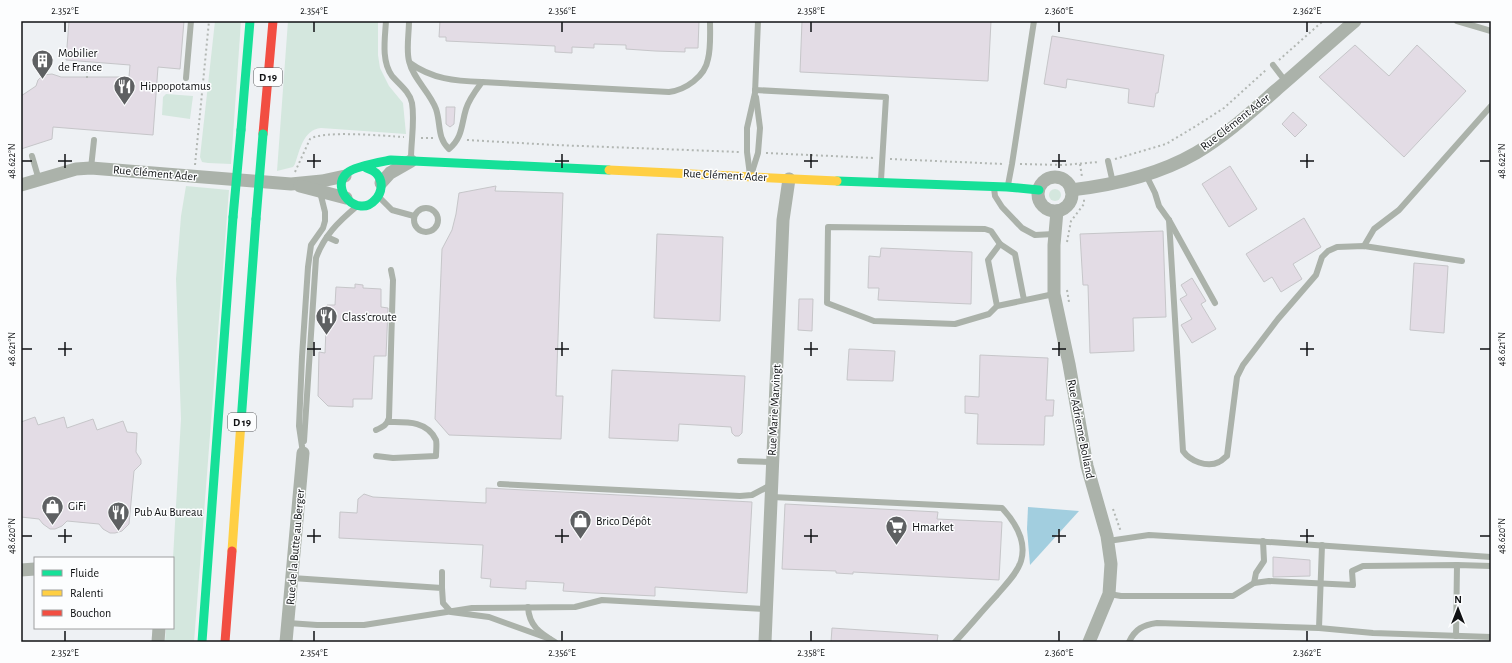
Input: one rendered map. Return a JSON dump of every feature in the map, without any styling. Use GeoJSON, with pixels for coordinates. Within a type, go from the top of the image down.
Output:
{"type":"FeatureCollection","features":[{"type":"Feature","properties":{"kind":"main road","name":"D 19"},"geometry":{"type":"LineString","coordinates":[[202,642],[233,216],[250,21]]}},
{"type":"Feature","properties":{"kind":"main road","name":"D 19"},"geometry":{"type":"LineString","coordinates":[[225,642],[256,219],[273,21]]}},
{"type":"Feature","properties":{"kind":"main road","name":"Rue Clément Ader"},"geometry":{"type":"LineString","coordinates":[[345,176],[354,169],[385,161],[411,161],[789,179],[1007,187],[1039,190]]}},
{"type":"Feature","properties":{"kind":"main road"},"geometry":{"type":"LineString","coordinates":[[357,206],[370,205],[379,197],[382,188],[376,172],[365,167]]}},
{"type":"Feature","properties":{"kind":"main road"},"geometry":{"type":"LineString","coordinates":[[345,176],[342,187],[346,198]]}},
{"type":"Feature","properties":{"kind":"main road","name":"Rue Clément Ader"},"geometry":{"type":"LineString","coordinates":[[346,198],[349,202],[357,206]]}},
{"type":"Feature","properties":{"kind":"street","name":"Rue Clément Ader"},"geometry":{"type":"LineString","coordinates":[[1077,189],[1113,183],[1146,175],[1195,153],[1219,138],[1245,117],[1355,21]]}},
{"type":"Feature","properties":{"kind":"street"},"geometry":{"type":"LineString","coordinates":[[381,183],[390,173],[411,161]]}},
{"type":"Feature","properties":{"kind":"street","name":"Rue Clément Ader"},"geometry":{"type":"LineString","coordinates":[[21,185],[76,169],[91,168],[290,184],[322,181],[345,176]]}},
{"type":"Feature","properties":{"kind":"street"},"geometry":{"type":"LineString","coordinates":[[1054,178],[1065,181],[1077,189],[1066,207],[1057,211],[1047,209],[1042,205],[1038,196],[1039,190],[1044,181],[1054,178]]}},
{"type":"Feature","properties":{"kind":"street","name":"Rue Marie Marvingt"},"geometry":{"type":"LineString","coordinates":[[765,642],[783,220],[789,179]]}},
{"type":"Feature","properties":{"kind":"street","name":"Rue Clément Ader"},"geometry":{"type":"LineString","coordinates":[[290,184],[346,198]]}},
{"type":"Feature","properties":{"kind":"street","name":"Rue Adrienne Bolland"},"geometry":{"type":"LineString","coordinates":[[1057,211],[1054,234],[1054,294],[1087,466],[1108,541],[1111,564],[1109,594],[1089,642]]}},
{"type":"Feature","properties":{"kind":"street","name":"Rue de la Butte au Berger"},"geometry":{"type":"LineString","coordinates":[[286,642],[303,453]]}},
{"type":"Feature","properties":{"kind":"street"},"geometry":{"type":"LineString","coordinates":[[21,570],[34,569]]}},
{"type":"Feature","properties":{"kind":"street"},"geometry":{"type":"LineString","coordinates":[[158,629],[158,642]]}},
{"type":"Feature","properties":{"kind":"lane"},"geometry":{"type":"LineString","coordinates":[[186,78],[191,21]]}},
{"type":"Feature","properties":{"kind":"lane"},"geometry":{"type":"LineString","coordinates":[[386,21],[385,51],[387,65],[391,75],[406,92],[412,102],[411,161]]}},
{"type":"Feature","properties":{"kind":"lane"},"geometry":{"type":"LineString","coordinates":[[409,21],[409,62],[436,110],[439,132],[449,149],[448,162]]}},
{"type":"Feature","properties":{"kind":"lane"},"geometry":{"type":"LineString","coordinates":[[409,62],[422,71],[437,77],[458,81],[669,92],[676,91],[694,81],[707,64],[710,21]]}},
{"type":"Feature","properties":{"kind":"lane"},"geometry":{"type":"LineString","coordinates":[[750,176],[747,152],[747,128],[755,91],[758,21]]}},
{"type":"Feature","properties":{"kind":"lane"},"geometry":{"type":"LineString","coordinates":[[1007,187],[1012,164],[1034,21]]}},
{"type":"Feature","properties":{"kind":"lane"},"geometry":{"type":"LineString","coordinates":[[1457,21],[1491,31]]}},
{"type":"Feature","properties":{"kind":"lane"},"geometry":{"type":"LineString","coordinates":[[1273,65],[1286,82]]}},
{"type":"Feature","properties":{"kind":"lane"},"geometry":{"type":"LineString","coordinates":[[449,149],[458,140],[470,99],[482,82]]}},
{"type":"Feature","properties":{"kind":"lane"},"geometry":{"type":"LineString","coordinates":[[750,176],[758,153],[760,128],[755,91]]}},
{"type":"Feature","properties":{"kind":"lane"},"geometry":{"type":"LineString","coordinates":[[755,91],[886,97],[881,159],[881,182]]}},
{"type":"Feature","properties":{"kind":"lane"},"geometry":{"type":"LineString","coordinates":[[1364,246],[1374,229],[1399,210],[1491,106]]}},
{"type":"Feature","properties":{"kind":"lane"},"geometry":{"type":"LineString","coordinates":[[91,168],[94,140]]}},
{"type":"Feature","properties":{"kind":"lane"},"geometry":{"type":"LineString","coordinates":[[32,156],[39,180]]}},
{"type":"Feature","properties":{"kind":"lane"},"geometry":{"type":"LineString","coordinates":[[1108,162],[1113,183]]}},
{"type":"Feature","properties":{"kind":"lane"},"geometry":{"type":"LineString","coordinates":[[1146,175],[1155,193],[1159,206],[1169,220],[1215,304]]}},
{"type":"Feature","properties":{"kind":"lane"},"geometry":{"type":"LineString","coordinates":[[994,187],[995,196],[1002,207],[1022,228],[1035,235],[1054,234]]}},
{"type":"Feature","properties":{"kind":"lane"},"geometry":{"type":"LineString","coordinates":[[303,453],[299,426],[308,268],[312,245],[323,228],[325,221],[325,212],[320,192]]}},
{"type":"Feature","properties":{"kind":"lane"},"geometry":{"type":"LineString","coordinates":[[379,197],[392,210],[414,216]]}},
{"type":"Feature","properties":{"kind":"lane"},"geometry":{"type":"LineString","coordinates":[[303,453],[316,258],[321,244],[342,219],[357,206]]}},
{"type":"Feature","properties":{"kind":"lane"},"geometry":{"type":"LineString","coordinates":[[428,208],[437,215],[437,223],[433,230],[425,232],[421,231],[415,226],[414,216],[420,209],[428,208]]}},
{"type":"Feature","properties":{"kind":"lane"},"geometry":{"type":"LineString","coordinates":[[1169,220],[1183,451],[1188,457],[1195,461],[1207,464],[1219,462],[1227,456],[1237,377],[1243,365],[1278,319],[1316,275],[1322,257],[1328,251],[1337,247],[1364,246],[1462,261]]}},
{"type":"Feature","properties":{"kind":"lane"},"geometry":{"type":"LineString","coordinates":[[1024,300],[1016,254],[1000,244],[990,231],[985,229],[828,227],[827,303],[874,321],[956,324],[989,314],[997,306],[1054,294]]}},
{"type":"Feature","properties":{"kind":"lane"},"geometry":{"type":"LineString","coordinates":[[327,237],[336,241]]}},
{"type":"Feature","properties":{"kind":"lane"},"geometry":{"type":"LineString","coordinates":[[997,306],[988,260],[1000,244]]}},
{"type":"Feature","properties":{"kind":"lane"},"geometry":{"type":"LineString","coordinates":[[308,268],[316,269]]}},
{"type":"Feature","properties":{"kind":"lane"},"geometry":{"type":"LineString","coordinates":[[376,430],[382,428],[388,422],[393,280],[391,270]]}},
{"type":"Feature","properties":{"kind":"lane"},"geometry":{"type":"LineString","coordinates":[[376,456],[393,458],[436,456],[436,441],[429,431],[411,422],[388,422]]}},
{"type":"Feature","properties":{"kind":"lane"},"geometry":{"type":"LineString","coordinates":[[740,461],[772,462]]}},
{"type":"Feature","properties":{"kind":"lane"},"geometry":{"type":"LineString","coordinates":[[500,484],[740,496],[772,491],[1002,508],[1011,518],[1019,531],[1022,546],[1021,561],[1014,575],[955,642]]}},
{"type":"Feature","properties":{"kind":"lane"},"geometry":{"type":"LineString","coordinates":[[1108,541],[1149,535],[1263,541],[1491,557]]}},
{"type":"Feature","properties":{"kind":"lane"},"geometry":{"type":"LineString","coordinates":[[1254,583],[1256,573],[1264,561],[1263,541]]}},
{"type":"Feature","properties":{"kind":"lane"},"geometry":{"type":"LineString","coordinates":[[1319,628],[1322,545]]}},
{"type":"Feature","properties":{"kind":"lane"},"geometry":{"type":"LineString","coordinates":[[1456,636],[1457,565]]}},
{"type":"Feature","properties":{"kind":"lane"},"geometry":{"type":"LineString","coordinates":[[1109,594],[1120,596],[1233,596],[1254,583],[1269,582],[1353,585],[1352,571],[1363,566],[1491,566]]}},
{"type":"Feature","properties":{"kind":"lane"},"geometry":{"type":"LineString","coordinates":[[442,572],[443,603],[451,612],[489,617],[552,640]]}},
{"type":"Feature","properties":{"kind":"lane"},"geometry":{"type":"LineString","coordinates":[[292,578],[442,588]]}},
{"type":"Feature","properties":{"kind":"lane"},"geometry":{"type":"LineString","coordinates":[[288,623],[317,625],[364,625],[472,608],[575,607],[602,600],[766,609]]}},
{"type":"Feature","properties":{"kind":"lane"},"geometry":{"type":"LineString","coordinates":[[528,607],[530,620],[533,625],[552,640]]}},
{"type":"Feature","properties":{"kind":"lane"},"geometry":{"type":"LineString","coordinates":[[1129,642],[1138,629],[1146,624],[1157,623],[1319,628],[1373,633],[1491,638]]}},
{"type":"Feature","properties":{"kind":"path"},"geometry":{"type":"LineString","coordinates":[[194,177],[209,21]]}},
{"type":"Feature","properties":{"kind":"path"},"geometry":{"type":"LineString","coordinates":[[758,153],[1012,164],[1080,164],[1108,162],[1166,144],[1224,108],[1323,21]]}},
{"type":"Feature","properties":{"kind":"path"},"geometry":{"type":"LineString","coordinates":[[87,70],[87,78]]}},
{"type":"Feature","properties":{"kind":"path"},"geometry":{"type":"LineString","coordinates":[[290,184],[292,176],[299,167],[307,143],[313,137],[324,134],[339,134],[442,139]]}},
{"type":"Feature","properties":{"kind":"path"},"geometry":{"type":"LineString","coordinates":[[458,140],[747,152]]}},
{"type":"Feature","properties":{"kind":"path"},"geometry":{"type":"LineString","coordinates":[[1067,242],[1072,221],[1084,204],[1077,189],[1080,164]]}},
{"type":"Feature","properties":{"kind":"path"},"geometry":{"type":"LineString","coordinates":[[1066,284],[1070,307]]}},
{"type":"Feature","properties":{"kind":"path"},"geometry":{"type":"LineString","coordinates":[[1112,508],[1122,539]]}},
{"type":"Feature","properties":{"kind":"green space"},"geometry":{"type":"Polygon","coordinates":[[[215,21],[241,21],[231,164],[202,162],[200,157],[215,21]]]}},
{"type":"Feature","properties":{"kind":"green space"},"geometry":{"type":"Polygon","coordinates":[[[288,21],[378,21],[378,55],[380,68],[389,86],[403,103],[406,134],[321,128],[310,132],[306,137],[293,167],[277,171],[288,21]]]}},
{"type":"Feature","properties":{"kind":"green space"},"geometry":{"type":"Polygon","coordinates":[[[166,94],[193,96],[190,119],[162,115],[163,97],[166,94]]]}},
{"type":"Feature","properties":{"kind":"green space"},"geometry":{"type":"Polygon","coordinates":[[[186,186],[229,190],[194,642],[165,642],[166,629],[174,629],[173,557],[181,419],[176,279],[181,216],[186,186]]]}},
{"type":"Feature","properties":{"kind":"green space"},"geometry":{"type":"Polygon","coordinates":[[[1057,189],[1060,190],[1060,200],[1053,201],[1050,200],[1049,193],[1050,190],[1057,189]]]}},
{"type":"Feature","properties":{"kind":"water"},"geometry":{"type":"Polygon","coordinates":[[[1028,507],[1079,511],[1030,565],[1027,529],[1028,507]]]}},
{"type":"Feature","properties":{"kind":"building"},"geometry":{"type":"Polygon","coordinates":[[[69,21],[184,21],[180,69],[158,67],[153,135],[53,127],[52,139],[21,149],[21,96],[36,86],[38,80],[43,75],[52,74],[61,77],[129,77],[130,65],[66,60],[69,21]]]}},
{"type":"Feature","properties":{"kind":"building"},"geometry":{"type":"Polygon","coordinates":[[[440,21],[699,21],[698,48],[685,48],[685,52],[655,51],[626,49],[626,45],[594,44],[594,48],[572,47],[572,53],[555,52],[555,46],[446,41],[446,37],[439,37],[440,21]]]}},
{"type":"Feature","properties":{"kind":"building"},"geometry":{"type":"Polygon","coordinates":[[[802,21],[991,21],[988,81],[800,72],[802,21]]]}},
{"type":"Feature","properties":{"kind":"building"},"geometry":{"type":"Polygon","coordinates":[[[1052,36],[1164,55],[1158,93],[1156,93],[1154,107],[1128,103],[1129,89],[1067,79],[1066,88],[1044,84],[1052,36]]]}},
{"type":"Feature","properties":{"kind":"building"},"geometry":{"type":"Polygon","coordinates":[[[1355,45],[1389,76],[1417,45],[1466,91],[1404,157],[1319,77],[1355,45]]]}},
{"type":"Feature","properties":{"kind":"building"},"geometry":{"type":"Polygon","coordinates":[[[446,107],[455,107],[454,124],[450,127],[446,124],[446,107]]]}},
{"type":"Feature","properties":{"kind":"building"},"geometry":{"type":"Polygon","coordinates":[[[1293,112],[1307,125],[1295,137],[1282,124],[1293,112]]]}},
{"type":"Feature","properties":{"kind":"building"},"geometry":{"type":"Polygon","coordinates":[[[1230,166],[1257,209],[1229,227],[1202,184],[1230,166]]]}},
{"type":"Feature","properties":{"kind":"building"},"geometry":{"type":"Polygon","coordinates":[[[496,186],[495,191],[563,193],[556,396],[563,396],[561,439],[449,435],[435,419],[442,249],[452,230],[459,193],[496,186]]]}},
{"type":"Feature","properties":{"kind":"building"},"geometry":{"type":"Polygon","coordinates":[[[1304,218],[1321,247],[1293,264],[1302,279],[1281,292],[1272,277],[1264,282],[1246,254],[1304,218]]]}},
{"type":"Feature","properties":{"kind":"building"},"geometry":{"type":"Polygon","coordinates":[[[1163,231],[1166,317],[1133,318],[1134,351],[1090,353],[1088,285],[1083,285],[1080,234],[1163,231]]]}},
{"type":"Feature","properties":{"kind":"building"},"geometry":{"type":"Polygon","coordinates":[[[657,234],[723,237],[720,321],[654,318],[657,234]]]}},
{"type":"Feature","properties":{"kind":"building"},"geometry":{"type":"Polygon","coordinates":[[[881,248],[972,252],[971,304],[878,300],[879,288],[868,288],[869,256],[880,257],[881,248]]]}},
{"type":"Feature","properties":{"kind":"building"},"geometry":{"type":"Polygon","coordinates":[[[1414,263],[1448,266],[1444,333],[1410,330],[1414,263]]]}},
{"type":"Feature","properties":{"kind":"building"},"geometry":{"type":"Polygon","coordinates":[[[1192,278],[1206,301],[1201,304],[1216,329],[1192,343],[1181,325],[1192,319],[1180,299],[1187,295],[1181,285],[1192,278]]]}},
{"type":"Feature","properties":{"kind":"building"},"geometry":{"type":"Polygon","coordinates":[[[355,284],[363,285],[363,288],[381,289],[381,307],[388,308],[386,356],[374,356],[372,399],[353,399],[353,407],[328,406],[318,396],[319,352],[325,353],[327,305],[335,305],[336,287],[355,288],[355,284]]]}},
{"type":"Feature","properties":{"kind":"building"},"geometry":{"type":"Polygon","coordinates":[[[799,299],[813,299],[812,331],[798,330],[799,299]]]}},
{"type":"Feature","properties":{"kind":"building"},"geometry":{"type":"Polygon","coordinates":[[[849,349],[895,351],[893,381],[847,380],[849,349]]]}},
{"type":"Feature","properties":{"kind":"building"},"geometry":{"type":"Polygon","coordinates":[[[980,355],[1048,358],[1046,400],[1054,400],[1053,416],[1045,416],[1044,445],[977,444],[978,414],[965,413],[965,396],[979,397],[980,355]]]}},
{"type":"Feature","properties":{"kind":"building"},"geometry":{"type":"Polygon","coordinates":[[[612,370],[745,376],[742,433],[739,436],[735,436],[732,433],[731,427],[679,424],[678,441],[609,438],[612,370]]]}},
{"type":"Feature","properties":{"kind":"building"},"geometry":{"type":"Polygon","coordinates":[[[35,417],[38,425],[64,417],[67,428],[93,419],[97,430],[123,421],[127,432],[137,433],[136,452],[141,460],[141,464],[134,471],[129,524],[122,531],[110,533],[103,529],[99,524],[67,521],[62,526],[55,529],[50,529],[39,519],[21,517],[21,422],[35,417]]]}},
{"type":"Feature","properties":{"kind":"building","name":"Brico Dépôt"},"geometry":{"type":"Polygon","coordinates":[[[486,488],[752,502],[747,593],[655,587],[655,596],[594,593],[563,591],[564,583],[526,581],[526,589],[490,587],[491,579],[481,578],[483,545],[339,538],[340,512],[357,513],[358,499],[364,494],[373,497],[486,503],[486,488]]]}},
{"type":"Feature","properties":{"kind":"building"},"geometry":{"type":"Polygon","coordinates":[[[785,504],[938,512],[937,519],[1002,522],[999,580],[853,572],[853,574],[836,573],[836,571],[782,569],[785,504]]]}},
{"type":"Feature","properties":{"kind":"building"},"geometry":{"type":"Polygon","coordinates":[[[1273,557],[1310,560],[1310,576],[1273,577],[1273,557]]]}},
{"type":"Feature","properties":{"kind":"building"},"geometry":{"type":"Polygon","coordinates":[[[832,628],[938,635],[937,642],[831,642],[832,628]]]}},
{"type":"Feature","properties":{"kind":"traffic: fast"},"geometry":{"type":"LineString","coordinates":[[241,130],[250,21]]}},
{"type":"Feature","properties":{"kind":"traffic: fast"},"geometry":{"type":"LineString","coordinates":[[233,217],[241,130]]}},
{"type":"Feature","properties":{"kind":"traffic: fast"},"geometry":{"type":"LineString","coordinates":[[256,219],[263,134]]}},
{"type":"Feature","properties":{"kind":"traffic: fast"},"geometry":{"type":"LineString","coordinates":[[365,167],[379,176],[381,190],[375,200],[368,205],[361,206],[354,204],[343,194],[341,187],[342,180],[347,173],[356,168],[391,160],[609,170]]}},
{"type":"Feature","properties":{"kind":"traffic: fast"},"geometry":{"type":"LineString","coordinates":[[837,181],[1007,187],[1039,190]]}},
{"type":"Feature","properties":{"kind":"traffic: fast"},"geometry":{"type":"LineString","coordinates":[[202,642],[233,217]]}},
{"type":"Feature","properties":{"kind":"traffic: fast"},"geometry":{"type":"LineString","coordinates":[[241,422],[256,219]]}},
{"type":"Feature","properties":{"kind":"traffic: slow"},"geometry":{"type":"LineString","coordinates":[[609,170],[837,181]]}},
{"type":"Feature","properties":{"kind":"traffic: slow"},"geometry":{"type":"LineString","coordinates":[[232,551],[241,422]]}},
{"type":"Feature","properties":{"kind":"traffic: jam"},"geometry":{"type":"LineString","coordinates":[[263,134],[273,21]]}},
{"type":"Feature","properties":{"kind":"traffic: jam"},"geometry":{"type":"LineString","coordinates":[[225,642],[232,551]]}},
{"type":"Feature","properties":{"kind":"place","name":"Mobilier de France"},"geometry":{"type":"Point","coordinates":[42,80]}},
{"type":"Feature","properties":{"kind":"place","name":"Hippopotamus"},"geometry":{"type":"Point","coordinates":[124,106]}},
{"type":"Feature","properties":{"kind":"place","name":"Class'croute"},"geometry":{"type":"Point","coordinates":[326,336]}},
{"type":"Feature","properties":{"kind":"place","name":"GiFi"},"geometry":{"type":"Point","coordinates":[52,526]}},
{"type":"Feature","properties":{"kind":"place","name":"Pub Au Bureau"},"geometry":{"type":"Point","coordinates":[119,532]}},
{"type":"Feature","properties":{"kind":"place","name":"Brico Dépôt"},"geometry":{"type":"Point","coordinates":[580,540]}},
{"type":"Feature","properties":{"kind":"place","name":"Hmarket"},"geometry":{"type":"Point","coordinates":[896,546]}}]}
